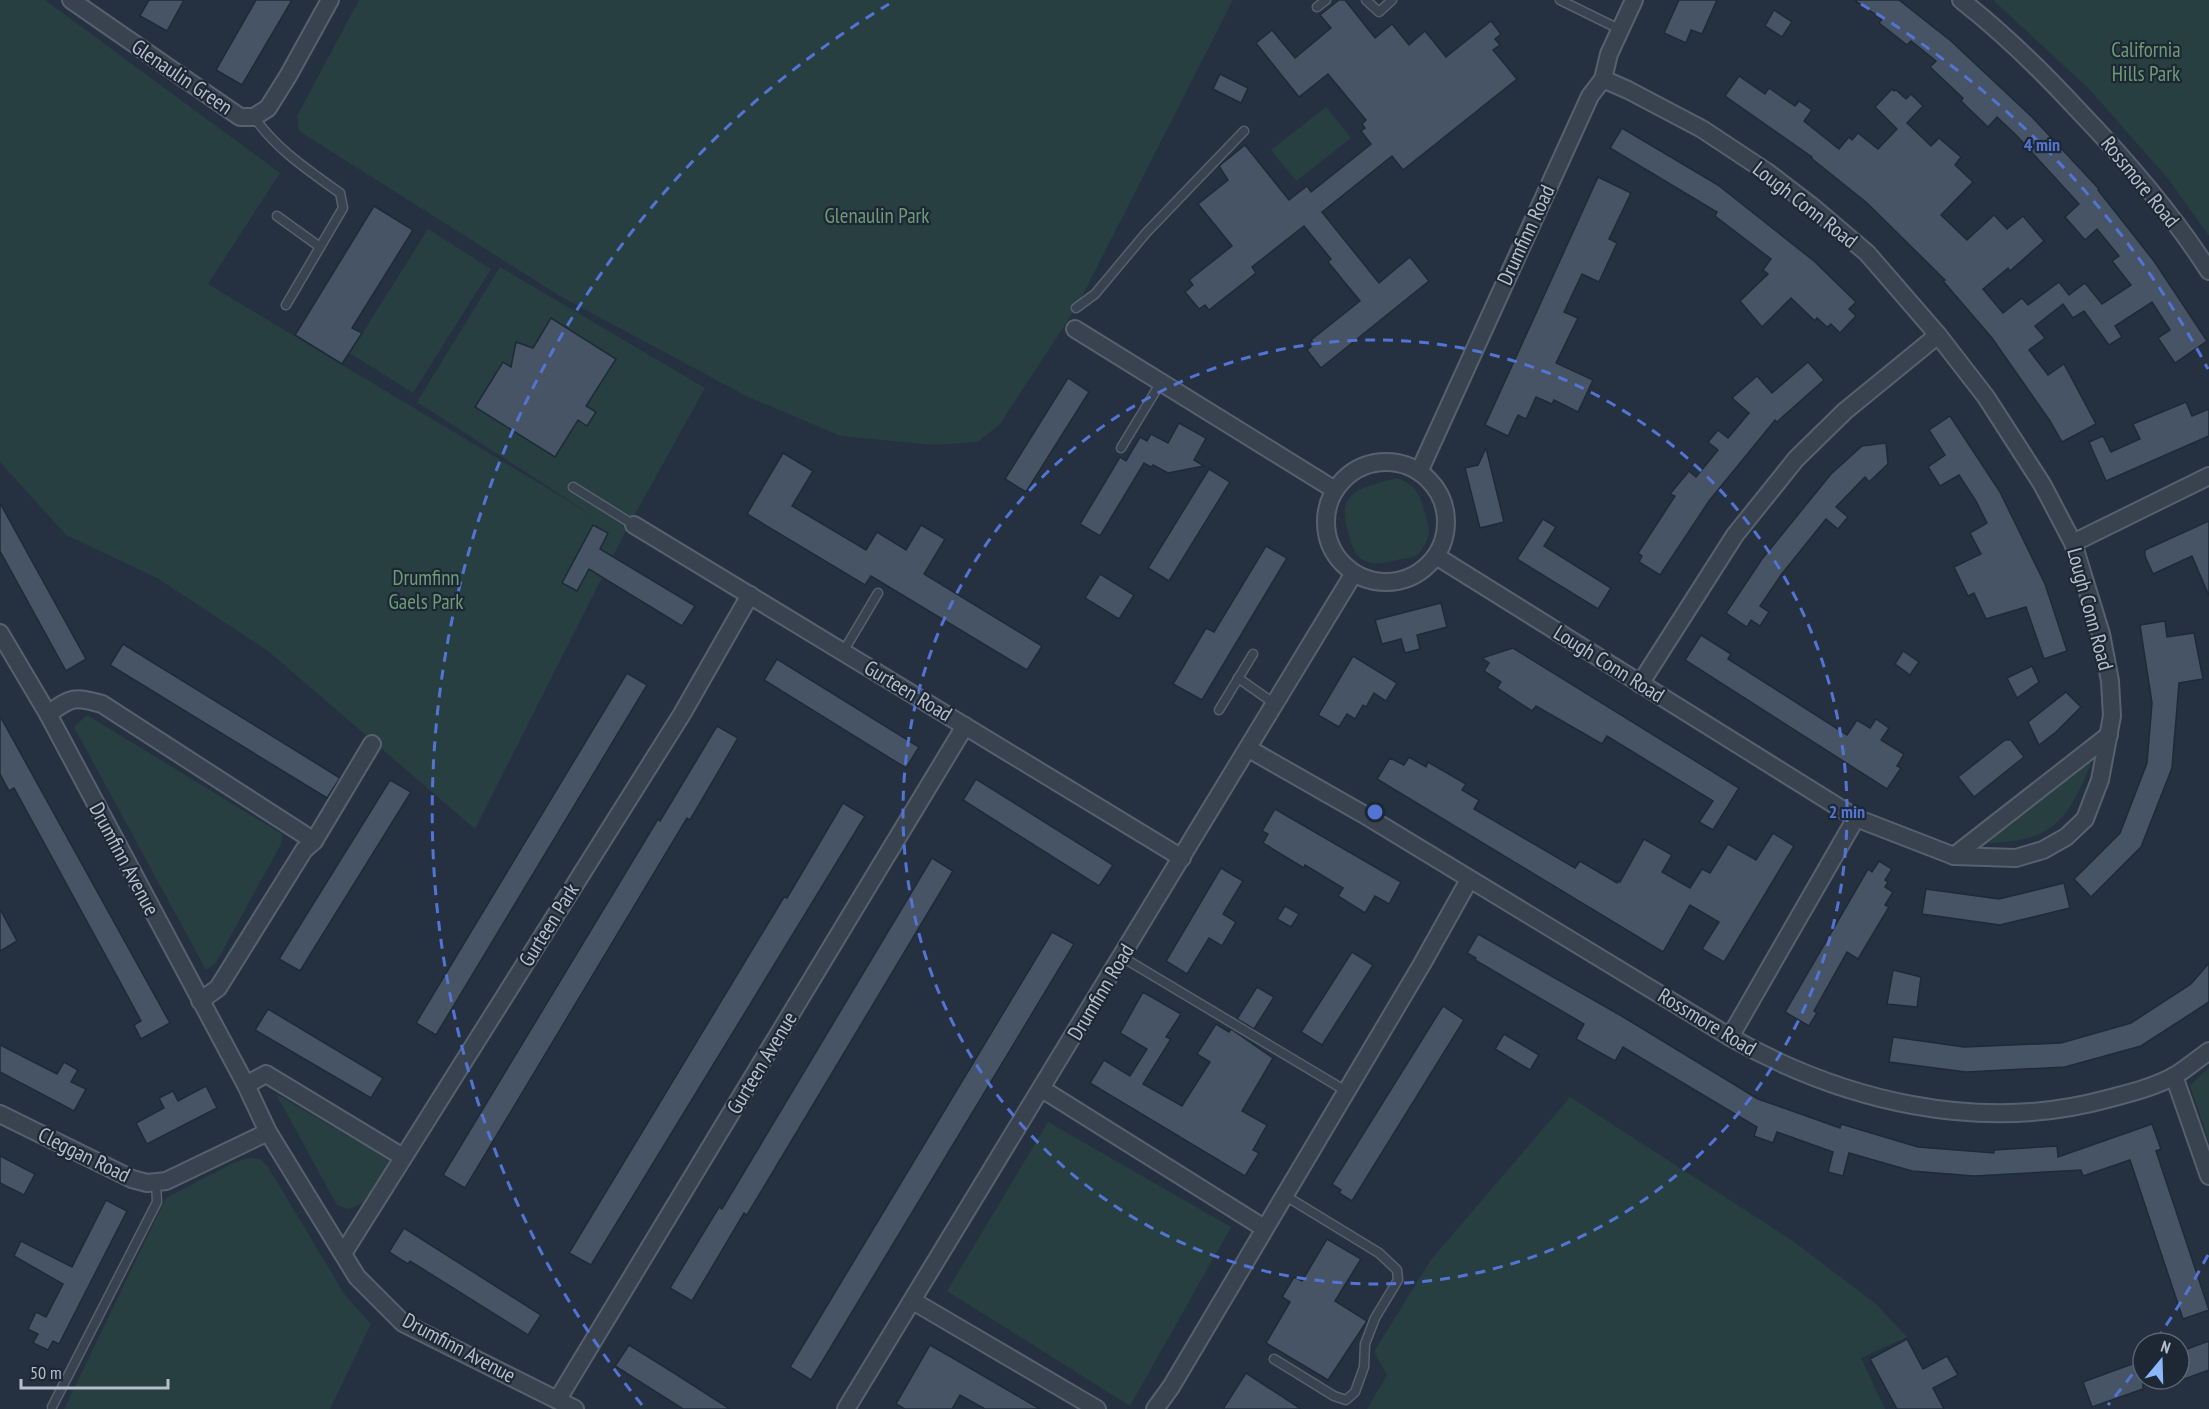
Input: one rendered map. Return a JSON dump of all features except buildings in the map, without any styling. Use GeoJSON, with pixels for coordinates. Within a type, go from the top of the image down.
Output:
{"type":"FeatureCollection","features":[{"type":"Feature","properties":{"kind":"street","name":"Glenaulin Green"},"geometry":{"type":"LineString","coordinates":[[71,0],[89,6],[240,117],[254,117],[268,108],[330,0]]}},
{"type":"Feature","properties":{"kind":"street","name":"Drumfinn Road"},"geometry":{"type":"LineString","coordinates":[[1419,472],[1590,96],[1603,79],[1610,54],[1634,0]]}},
{"type":"Feature","properties":{"kind":"street","name":"Rossmore Road"},"geometry":{"type":"LineString","coordinates":[[1961,0],[2039,69],[2122,156],[2209,271]]}},
{"type":"Feature","properties":{"kind":"street","name":"Lough Conn Road"},"geometry":{"type":"LineString","coordinates":[[1436,556],[1856,818],[1954,856],[2016,858],[2043,850],[2067,837],[2085,819],[2100,780],[2112,716],[2110,681],[2101,634],[2073,543],[2042,484],[1986,397],[1938,335],[1867,253],[1814,208],[1767,172],[1702,129],[1603,79]]}},
{"type":"Feature","properties":{"kind":"street"},"geometry":{"type":"LineString","coordinates":[[1076,329],[1335,490]]}},
{"type":"Feature","properties":{"kind":"street"},"geometry":{"type":"LineString","coordinates":[[1640,684],[1735,535],[1796,459],[1845,411],[1938,335]]}},
{"type":"Feature","properties":{"kind":"street"},"geometry":{"type":"LineString","coordinates":[[1383,462],[1402,464],[1419,472],[1433,484],[1443,501],[1446,519],[1444,538],[1436,556],[1424,569],[1408,578],[1389,582],[1371,580],[1354,573],[1340,561],[1330,544],[1326,526],[1328,507],[1335,490],[1348,475],[1364,466],[1383,462]]}},
{"type":"Feature","properties":{"kind":"street"},"geometry":{"type":"LineString","coordinates":[[2073,543],[2209,476]]}},
{"type":"Feature","properties":{"kind":"street","name":"Gurteen Road"},"geometry":{"type":"LineString","coordinates":[[634,525],[1182,858]]}},
{"type":"Feature","properties":{"kind":"street","name":"Drumfinn Road"},"geometry":{"type":"LineString","coordinates":[[846,1409],[1354,573]]}},
{"type":"Feature","properties":{"kind":"street","name":"Gurteen Park"},"geometry":{"type":"LineString","coordinates":[[344,1252],[682,714],[750,596]]}},
{"type":"Feature","properties":{"kind":"street","name":"Drumfinn Avenue"},"geometry":{"type":"LineString","coordinates":[[0,633],[48,714],[246,1085],[268,1132],[344,1252],[357,1277],[403,1323],[575,1409]]}},
{"type":"Feature","properties":{"kind":"street"},"geometry":{"type":"LineString","coordinates":[[48,714],[69,699],[82,698],[102,704],[314,841]]}},
{"type":"Feature","properties":{"kind":"street","name":"Gurteen Avenue"},"geometry":{"type":"LineString","coordinates":[[558,1399],[965,726]]}},
{"type":"Feature","properties":{"kind":"street"},"geometry":{"type":"LineString","coordinates":[[1954,856],[2109,735]]}},
{"type":"Feature","properties":{"kind":"street"},"geometry":{"type":"LineString","coordinates":[[200,1001],[218,988],[304,850],[314,841],[372,744]]}},
{"type":"Feature","properties":{"kind":"street","name":"Rossmore Road"},"geometry":{"type":"LineString","coordinates":[[1249,749],[1363,814],[1766,1058],[1834,1086],[1897,1103],[1954,1112],[2012,1113],[2076,1108],[2138,1091],[2174,1076],[2209,1051]]}},
{"type":"Feature","properties":{"kind":"street"},"geometry":{"type":"LineString","coordinates":[[1730,1037],[1856,818]]}},
{"type":"Feature","properties":{"kind":"street"},"geometry":{"type":"LineString","coordinates":[[1155,1409],[1171,1387],[1422,964],[1469,880]]}},
{"type":"Feature","properties":{"kind":"street"},"geometry":{"type":"LineString","coordinates":[[246,1085],[266,1074],[403,1158]]}},
{"type":"Feature","properties":{"kind":"street"},"geometry":{"type":"LineString","coordinates":[[2174,1076],[2209,1176]]}},
{"type":"Feature","properties":{"kind":"street"},"geometry":{"type":"LineString","coordinates":[[1042,1089],[1264,1228]]}},
{"type":"Feature","properties":{"kind":"street","name":"Cleggan Road"},"geometry":{"type":"LineString","coordinates":[[0,1114],[132,1179],[147,1183],[166,1181],[268,1132]]}},
{"type":"Feature","properties":{"kind":"street"},"geometry":{"type":"LineString","coordinates":[[913,1300],[1097,1409]]}},
{"type":"Feature","properties":{"kind":"lane"},"geometry":{"type":"LineString","coordinates":[[1317,7],[1326,0]]}},
{"type":"Feature","properties":{"kind":"lane"},"geometry":{"type":"LineString","coordinates":[[1366,0],[1379,12],[1392,0]]}},
{"type":"Feature","properties":{"kind":"lane"},"geometry":{"type":"LineString","coordinates":[[1560,0],[1621,30]]}},
{"type":"Feature","properties":{"kind":"lane"},"geometry":{"type":"LineString","coordinates":[[254,117],[266,135],[292,159],[340,193],[343,208],[286,305]]}},
{"type":"Feature","properties":{"kind":"lane"},"geometry":{"type":"LineString","coordinates":[[1076,308],[1095,294],[1146,233],[1244,132]]}},
{"type":"Feature","properties":{"kind":"lane"},"geometry":{"type":"LineString","coordinates":[[277,216],[320,247]]}},
{"type":"Feature","properties":{"kind":"lane"},"geometry":{"type":"LineString","coordinates":[[1121,448],[1161,382]]}},
{"type":"Feature","properties":{"kind":"lane"},"geometry":{"type":"LineString","coordinates":[[573,487],[634,525]]}},
{"type":"Feature","properties":{"kind":"lane"},"geometry":{"type":"LineString","coordinates":[[843,652],[878,593]]}},
{"type":"Feature","properties":{"kind":"lane"},"geometry":{"type":"LineString","coordinates":[[1219,710],[1253,654]]}},
{"type":"Feature","properties":{"kind":"lane"},"geometry":{"type":"LineString","coordinates":[[1238,678],[1275,705]]}},
{"type":"Feature","properties":{"kind":"lane"},"geometry":{"type":"LineString","coordinates":[[1122,957],[1346,1091]]}},
{"type":"Feature","properties":{"kind":"lane"},"geometry":{"type":"LineString","coordinates":[[52,1407],[157,1202],[156,1182]]}},
{"type":"Feature","properties":{"kind":"lane"},"geometry":{"type":"LineString","coordinates":[[1274,1359],[1334,1396],[1346,1400],[1355,1392],[1364,1367],[1365,1344],[1375,1318],[1398,1280],[1398,1270],[1379,1253],[1284,1194]]}},
{"type":"Feature","properties":{"kind":"green space","name":"Drumfinn Gaels Park"},"geometry":{"type":"Polygon","coordinates":[[[0,0],[45,0],[280,173],[208,284],[595,517],[417,402],[500,267],[705,388],[624,534],[475,829],[268,651],[157,578],[66,535],[0,462],[0,0]]]}},
{"type":"Feature","properties":{"kind":"green space","name":"Glenaulin Park"},"geometry":{"type":"Polygon","coordinates":[[[359,0],[1233,0],[1076,308],[1000,424],[978,442],[934,445],[841,436],[748,397],[560,296],[299,131],[297,116],[359,0]]]}},
{"type":"Feature","properties":{"kind":"green space","name":"California Hills Park"},"geometry":{"type":"Polygon","coordinates":[[[1993,0],[2209,0],[2209,236],[2169,180],[2090,90],[1993,0]]]}},
{"type":"Feature","properties":{"kind":"green space"},"geometry":{"type":"Polygon","coordinates":[[[1326,107],[1351,138],[1296,181],[1271,150],[1326,107]]]}},
{"type":"Feature","properties":{"kind":"green space"},"geometry":{"type":"Polygon","coordinates":[[[428,229],[491,269],[413,393],[350,353],[428,229]]]}},
{"type":"Feature","properties":{"kind":"green space"},"geometry":{"type":"Polygon","coordinates":[[[1397,478],[1411,485],[1419,496],[1428,526],[1427,540],[1421,551],[1413,557],[1370,563],[1359,557],[1352,547],[1345,517],[1346,506],[1349,498],[1356,492],[1397,478]]]}},
{"type":"Feature","properties":{"kind":"green space"},"geometry":{"type":"Polygon","coordinates":[[[87,715],[282,834],[281,844],[216,963],[206,970],[74,727],[87,715]]]}},
{"type":"Feature","properties":{"kind":"green space"},"geometry":{"type":"Polygon","coordinates":[[[2095,754],[2077,795],[2057,822],[2044,832],[2028,838],[1982,843],[2095,754]]]}},
{"type":"Feature","properties":{"kind":"green space"},"geometry":{"type":"Polygon","coordinates":[[[2209,1068],[2209,1142],[2190,1085],[2209,1068]]]}},
{"type":"Feature","properties":{"kind":"green space"},"geometry":{"type":"Polygon","coordinates":[[[276,1094],[390,1160],[365,1202],[349,1209],[337,1205],[276,1094]]]}},
{"type":"Feature","properties":{"kind":"green space"},"geometry":{"type":"Polygon","coordinates":[[[1570,1097],[1793,1241],[1876,1304],[1907,1337],[1861,1358],[1885,1409],[1367,1409],[1387,1375],[1374,1352],[1430,1261],[1570,1097]]]}},
{"type":"Feature","properties":{"kind":"green space"},"geometry":{"type":"Polygon","coordinates":[[[1048,1122],[1231,1227],[1130,1406],[947,1291],[1048,1122]]]}},
{"type":"Feature","properties":{"kind":"green space"},"geometry":{"type":"Polygon","coordinates":[[[247,1158],[260,1159],[268,1167],[345,1295],[371,1324],[330,1409],[64,1409],[166,1198],[247,1158]]]}}]}
